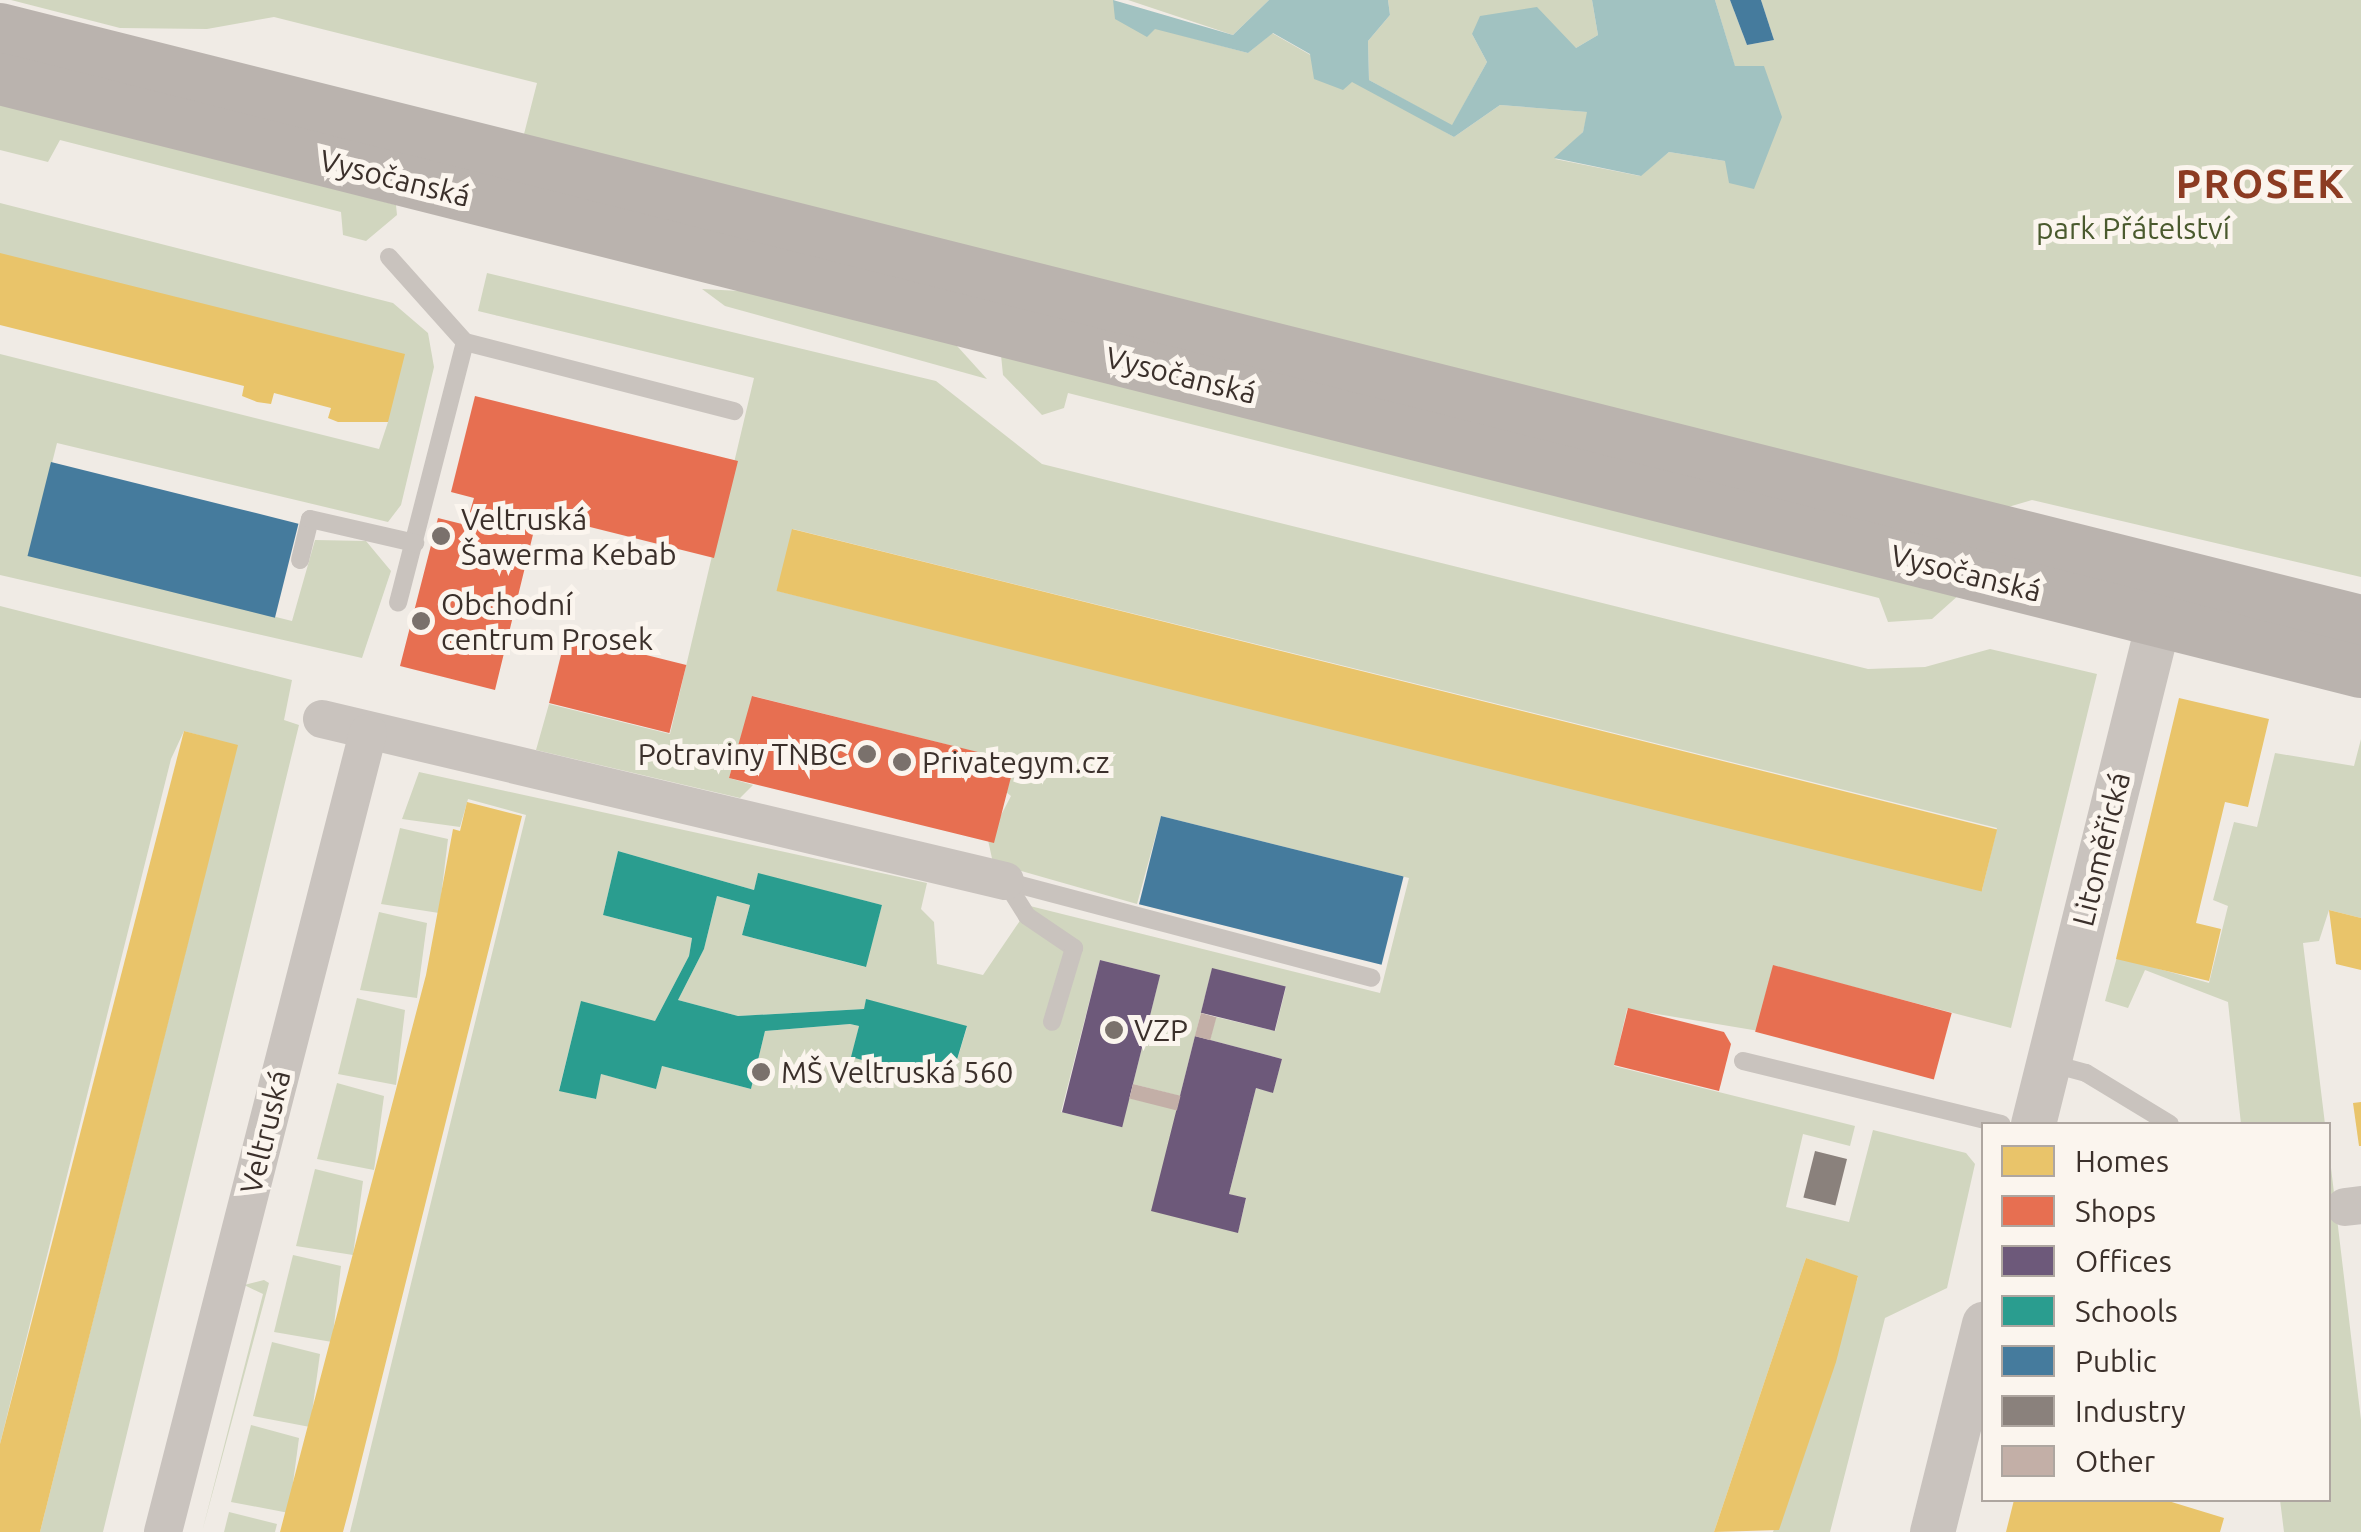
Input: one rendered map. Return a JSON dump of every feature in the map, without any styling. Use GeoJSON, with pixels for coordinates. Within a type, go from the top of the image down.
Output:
{"type":"FeatureCollection","features":[{"type":"Feature","properties":{"kind":"main road","name":"Vysočanská"},"geometry":{"type":"LineString","coordinates":[[0,29],[2164,597],[2361,672]]}},
{"type":"Feature","properties":{"kind":"main road","name":"Vysočanská"},"geometry":{"type":"LineString","coordinates":[[0,79],[2164,597],[2361,622]]}},
{"type":"Feature","properties":{"kind":"street","name":"Litoměřická"},"geometry":{"type":"LineString","coordinates":[[2033,1122],[2164,597]]}},
{"type":"Feature","properties":{"kind":"street"},"geometry":{"type":"LineString","coordinates":[[322,719],[1004,881]]}},
{"type":"Feature","properties":{"kind":"street","name":"Veltruská"},"geometry":{"type":"LineString","coordinates":[[163,1532],[368,733]]}},
{"type":"Feature","properties":{"kind":"street"},"geometry":{"type":"LineString","coordinates":[[1932,1532],[1981,1335]]}},
{"type":"Feature","properties":{"kind":"lane"},"geometry":{"type":"LineString","coordinates":[[389,257],[465,342],[734,411]]}},
{"type":"Feature","properties":{"kind":"lane"},"geometry":{"type":"LineString","coordinates":[[398,603],[465,342]]}},
{"type":"Feature","properties":{"kind":"lane"},"geometry":{"type":"LineString","coordinates":[[300,560],[310,519],[415,543]]}},
{"type":"Feature","properties":{"kind":"lane"},"geometry":{"type":"LineString","coordinates":[[1004,881],[1371,978]]}},
{"type":"Feature","properties":{"kind":"lane"},"geometry":{"type":"LineString","coordinates":[[1004,881],[1028,916],[1074,948],[1052,1022]]}},
{"type":"Feature","properties":{"kind":"lane"},"geometry":{"type":"LineString","coordinates":[[1742,1061],[1993,1122]]}},
{"type":"Feature","properties":{"kind":"lane"},"geometry":{"type":"LineString","coordinates":[[2048,1062],[2086,1073],[2167,1122]]}},
{"type":"Feature","properties":{"kind":"green space","name":"park Přátelství"},"geometry":{"type":"Polygon","coordinates":[[[11,0],[1113,0],[1155,28],[1248,53],[1272,33],[1454,137],[1500,105],[1588,112],[1583,132],[1555,159],[1640,176],[1669,152],[1725,161],[1735,67],[1715,0],[1730,0],[1747,45],[1774,40],[1761,0],[2361,0],[2361,577],[2032,500],[1998,510],[523,138],[537,83],[274,17],[207,29],[120,28],[11,0]]]}},
{"type":"Feature","properties":{"kind":"green space"},"geometry":{"type":"Polygon","coordinates":[[[1128,0],[1269,0],[1233,35],[1128,0]]]}},
{"type":"Feature","properties":{"kind":"green space"},"geometry":{"type":"Polygon","coordinates":[[[1388,0],[1592,0],[1598,35],[1576,48],[1472,34],[1487,62],[1452,126],[1369,80],[1368,41],[1390,15],[1388,0]]]}},
{"type":"Feature","properties":{"kind":"green space"},"geometry":{"type":"Polygon","coordinates":[[[0,97],[396,205],[397,215],[366,241],[343,235],[341,212],[60,140],[48,162],[0,150],[0,97]]]}},
{"type":"Feature","properties":{"kind":"green space"},"geometry":{"type":"Polygon","coordinates":[[[0,203],[393,303],[428,333],[434,367],[401,505],[388,522],[57,443],[29,555],[292,621],[315,540],[366,541],[391,571],[362,658],[0,575],[0,354],[379,449],[388,422],[0,260],[0,203]]]}},
{"type":"Feature","properties":{"kind":"green space"},"geometry":{"type":"Polygon","coordinates":[[[487,273],[936,381],[1042,464],[1868,669],[1925,667],[1990,649],[2097,674],[2011,1028],[1773,966],[1759,1031],[1627,1009],[1614,1066],[1855,1126],[1850,1146],[1803,1134],[1786,1207],[1849,1222],[1873,1130],[1966,1153],[1975,1164],[1947,1288],[1885,1318],[1830,1532],[1773,1532],[1858,1277],[1806,1258],[1714,1532],[350,1532],[526,815],[468,799],[460,827],[402,819],[419,772],[927,883],[921,909],[934,922],[937,964],[983,975],[1030,906],[1380,993],[1409,878],[1161,816],[1137,904],[993,863],[988,840],[1011,796],[978,770],[981,753],[753,696],[729,778],[753,785],[740,798],[536,750],[549,704],[670,734],[754,378],[478,311],[487,273]],[[793,529],[778,591],[1982,890],[1997,828],[793,529]],[[618,851],[603,915],[692,938],[689,956],[655,1021],[581,1002],[559,1090],[595,1099],[601,1074],[656,1088],[662,1066],[751,1089],[765,1031],[850,1024],[859,1026],[852,1057],[950,1083],[967,1027],[866,1000],[864,1009],[738,1016],[678,1000],[704,949],[717,896],[750,905],[742,935],[865,967],[882,905],[758,874],[754,890],[618,851]],[[1100,960],[1061,1112],[1121,1127],[1129,1098],[1177,1109],[1238,1232],[1246,1199],[1229,1194],[1256,1088],[1273,1092],[1282,1059],[1210,1040],[1216,1017],[1275,1031],[1286,987],[1212,969],[1180,1096],[1133,1084],[1160,975],[1100,960]]]}},
{"type":"Feature","properties":{"kind":"green space"},"geometry":{"type":"Polygon","coordinates":[[[702,289],[776,293],[948,336],[987,379],[725,306],[702,289]]]}},
{"type":"Feature","properties":{"kind":"green space"},"geometry":{"type":"Polygon","coordinates":[[[1001,355],[1960,594],[1932,619],[1888,622],[1879,598],[1068,393],[1064,408],[1042,415],[1003,375],[1001,355]]]}},
{"type":"Feature","properties":{"kind":"green space"},"geometry":{"type":"Polygon","coordinates":[[[0,606],[292,680],[284,720],[299,725],[103,1532],[40,1532],[237,746],[184,731],[171,759],[0,1444],[0,606]]]}},
{"type":"Feature","properties":{"kind":"green space"},"geometry":{"type":"Polygon","coordinates":[[[2361,739],[2361,918],[2329,910],[2319,941],[2303,943],[2325,1122],[2241,1122],[2228,1002],[2145,970],[2128,1008],[2105,1001],[2117,957],[2209,983],[2228,906],[2213,900],[2234,822],[2257,827],[2275,753],[2354,766],[2361,739]]]}},
{"type":"Feature","properties":{"kind":"green space"},"geometry":{"type":"Polygon","coordinates":[[[400,828],[448,839],[439,913],[381,904],[400,828]]]}},
{"type":"Feature","properties":{"kind":"green space"},"geometry":{"type":"Polygon","coordinates":[[[379,912],[427,923],[417,998],[360,990],[379,912]]]}},
{"type":"Feature","properties":{"kind":"green space"},"geometry":{"type":"Polygon","coordinates":[[[357,998],[405,1010],[396,1085],[338,1074],[357,998]]]}},
{"type":"Feature","properties":{"kind":"green space"},"geometry":{"type":"Polygon","coordinates":[[[337,1083],[384,1096],[374,1170],[317,1159],[337,1083]]]}},
{"type":"Feature","properties":{"kind":"green space"},"geometry":{"type":"Polygon","coordinates":[[[2331,1168],[2361,1420],[2361,1532],[2284,1532],[2280,1502],[2331,1502],[2331,1168]]]}},
{"type":"Feature","properties":{"kind":"green space"},"geometry":{"type":"Polygon","coordinates":[[[315,1169],[363,1181],[353,1255],[296,1246],[315,1169]]]}},
{"type":"Feature","properties":{"kind":"green space"},"geometry":{"type":"Polygon","coordinates":[[[293,1255],[341,1266],[332,1342],[274,1332],[293,1255]]]}},
{"type":"Feature","properties":{"kind":"green space"},"geometry":{"type":"Polygon","coordinates":[[[264,1280],[269,1283],[202,1532],[263,1294],[244,1285],[264,1280]]]}},
{"type":"Feature","properties":{"kind":"green space"},"geometry":{"type":"Polygon","coordinates":[[[272,1342],[320,1354],[310,1427],[253,1416],[272,1342]]]}},
{"type":"Feature","properties":{"kind":"green space"},"geometry":{"type":"Polygon","coordinates":[[[251,1425],[299,1438],[289,1513],[231,1502],[251,1425]]]}},
{"type":"Feature","properties":{"kind":"green space"},"geometry":{"type":"Polygon","coordinates":[[[229,1512],[277,1524],[275,1532],[224,1532],[229,1512]]]}},
{"type":"Feature","properties":{"kind":"water"},"geometry":{"type":"Polygon","coordinates":[[[1113,0],[1233,35],[1269,0],[1388,0],[1390,15],[1368,41],[1369,80],[1452,125],[1487,62],[1472,34],[1480,16],[1537,7],[1576,48],[1598,35],[1592,0],[1715,0],[1735,66],[1764,66],[1782,117],[1754,189],[1729,183],[1725,161],[1669,152],[1641,176],[1554,158],[1583,132],[1587,112],[1500,105],[1454,137],[1352,82],[1343,90],[1314,79],[1310,54],[1273,33],[1248,53],[1155,29],[1147,37],[1115,19],[1113,0]]]}},
{"type":"Feature","properties":{"kind":"building: Homes"},"geometry":{"type":"Polygon","coordinates":[[[0,253],[405,354],[388,422],[338,422],[328,418],[331,408],[274,393],[271,404],[257,402],[242,396],[244,386],[0,325],[0,253]]]}},
{"type":"Feature","properties":{"kind":"building: Homes"},"geometry":{"type":"Polygon","coordinates":[[[792,529],[1997,829],[1982,892],[777,591],[792,529]]]}},
{"type":"Feature","properties":{"kind":"building: Homes"},"geometry":{"type":"Polygon","coordinates":[[[2179,698],[2269,719],[2248,807],[2225,802],[2196,923],[2221,929],[2209,981],[2116,959],[2179,698]]]}},
{"type":"Feature","properties":{"kind":"building: Homes"},"geometry":{"type":"Polygon","coordinates":[[[184,731],[238,745],[40,1532],[0,1532],[0,1444],[184,731]]]}},
{"type":"Feature","properties":{"kind":"building: Homes"},"geometry":{"type":"Polygon","coordinates":[[[467,802],[522,816],[351,1502],[343,1532],[280,1532],[426,975],[453,829],[460,831],[467,802]]]}},
{"type":"Feature","properties":{"kind":"building: Homes"},"geometry":{"type":"Polygon","coordinates":[[[2329,910],[2361,918],[2361,970],[2336,964],[2329,910]]]}},
{"type":"Feature","properties":{"kind":"building: Homes"},"geometry":{"type":"Polygon","coordinates":[[[2361,1102],[2361,1146],[2359,1146],[2353,1103],[2361,1102]]]}},
{"type":"Feature","properties":{"kind":"building: Homes"},"geometry":{"type":"Polygon","coordinates":[[[1806,1258],[1858,1276],[1836,1362],[1779,1530],[1714,1532],[1806,1258]]]}},
{"type":"Feature","properties":{"kind":"building: Homes"},"geometry":{"type":"Polygon","coordinates":[[[2014,1502],[2172,1502],[2224,1518],[2220,1532],[2006,1532],[2014,1502]]]}},
{"type":"Feature","properties":{"kind":"building: Shops"},"geometry":{"type":"Polygon","coordinates":[[[475,396],[738,461],[714,558],[538,514],[495,690],[400,666],[438,518],[466,525],[474,498],[451,492],[475,396]]]}},
{"type":"Feature","properties":{"kind":"building: Shops"},"geometry":{"type":"Polygon","coordinates":[[[566,635],[686,665],[669,733],[549,703],[566,635]]]}},
{"type":"Feature","properties":{"kind":"building: Shops"},"geometry":{"type":"Polygon","coordinates":[[[752,696],[982,753],[978,770],[1011,777],[994,843],[729,778],[752,696]]]}},
{"type":"Feature","properties":{"kind":"building: Shops"},"geometry":{"type":"Polygon","coordinates":[[[1773,965],[1952,1013],[1934,1080],[1755,1032],[1773,965]]]}},
{"type":"Feature","properties":{"kind":"building: Shops"},"geometry":{"type":"Polygon","coordinates":[[[1628,1008],[1724,1032],[1731,1044],[1719,1091],[1614,1065],[1628,1008]]]}},
{"type":"Feature","properties":{"kind":"building: Offices","name":"VZP"},"geometry":{"type":"Polygon","coordinates":[[[1100,960],[1160,975],[1122,1127],[1062,1112],[1100,960]]]}},
{"type":"Feature","properties":{"kind":"building: Offices"},"geometry":{"type":"Polygon","coordinates":[[[1212,968],[1286,986],[1275,1031],[1201,1013],[1212,968]]]}},
{"type":"Feature","properties":{"kind":"building: Offices"},"geometry":{"type":"Polygon","coordinates":[[[1195,1036],[1282,1059],[1273,1093],[1256,1088],[1229,1194],[1246,1198],[1238,1233],[1151,1211],[1195,1036]]]}},
{"type":"Feature","properties":{"kind":"building: Schools"},"geometry":{"type":"Polygon","coordinates":[[[618,851],[754,890],[758,873],[882,905],[866,967],[742,935],[750,905],[717,896],[704,949],[678,1000],[738,1016],[864,1009],[866,999],[967,1026],[950,1083],[851,1057],[859,1026],[850,1024],[765,1031],[751,1089],[662,1066],[656,1089],[601,1074],[596,1099],[559,1091],[581,1001],[655,1021],[689,956],[692,938],[603,915],[618,851]]]}},
{"type":"Feature","properties":{"kind":"building: Public"},"geometry":{"type":"Polygon","coordinates":[[[1730,0],[1761,0],[1774,40],[1747,45],[1730,0]]]}},
{"type":"Feature","properties":{"kind":"building: Public"},"geometry":{"type":"Polygon","coordinates":[[[51,462],[298,524],[275,618],[28,556],[51,462]]]}},
{"type":"Feature","properties":{"kind":"building: Public"},"geometry":{"type":"Polygon","coordinates":[[[1161,816],[1404,876],[1382,965],[1139,904],[1161,816]]]}},
{"type":"Feature","properties":{"kind":"building: Industry"},"geometry":{"type":"Polygon","coordinates":[[[1815,1151],[1847,1159],[1835,1206],[1803,1198],[1815,1151]]]}},
{"type":"Feature","properties":{"kind":"building: Other"},"geometry":{"type":"Polygon","coordinates":[[[1201,1013],[1216,1017],[1210,1040],[1195,1036],[1201,1013]]]}},
{"type":"Feature","properties":{"kind":"building: Other"},"geometry":{"type":"Polygon","coordinates":[[[1133,1084],[1181,1096],[1177,1110],[1129,1099],[1133,1084]]]}},
{"type":"Feature","properties":{"kind":"place","name":"Veltruská Šawerma Kebab"},"geometry":{"type":"Point","coordinates":[441,536]}},
{"type":"Feature","properties":{"kind":"place","name":"Obchodní centrum Prosek"},"geometry":{"type":"Point","coordinates":[421,621]}},
{"type":"Feature","properties":{"kind":"place","name":"Potraviny TNBC"},"geometry":{"type":"Point","coordinates":[867,754]}},
{"type":"Feature","properties":{"kind":"place","name":"Privategym.cz"},"geometry":{"type":"Point","coordinates":[902,762]}},
{"type":"Feature","properties":{"kind":"place","name":"VZP"},"geometry":{"type":"Point","coordinates":[1114,1030]}},
{"type":"Feature","properties":{"kind":"place","name":"MŠ Veltruská 560"},"geometry":{"type":"Point","coordinates":[761,1072]}},
{"type":"Feature","properties":{"kind":"district","name":"PROSEK"},"geometry":{"type":"Point","coordinates":[2261,184]}}]}
